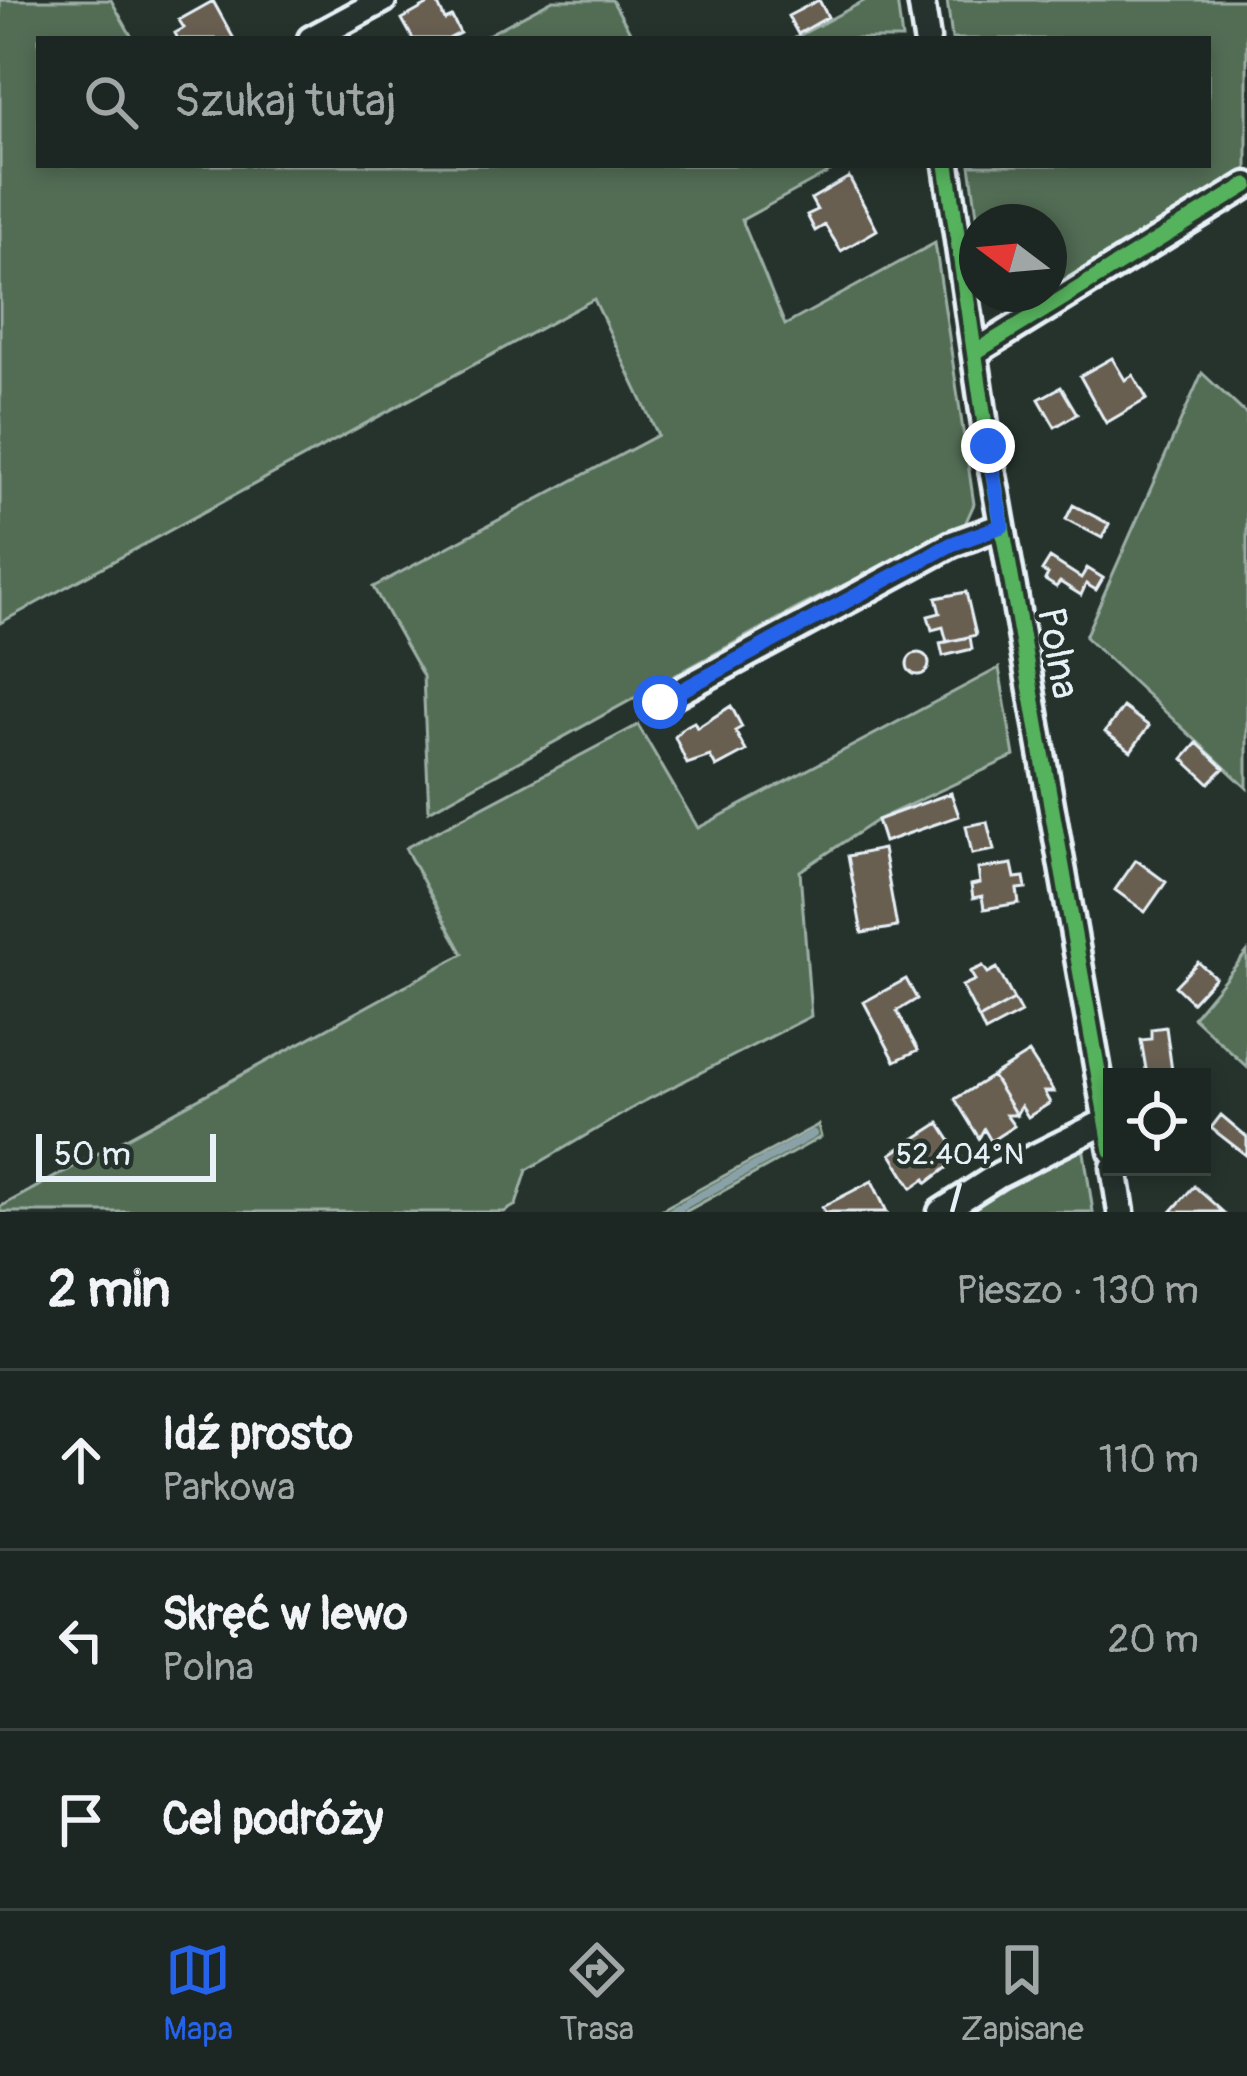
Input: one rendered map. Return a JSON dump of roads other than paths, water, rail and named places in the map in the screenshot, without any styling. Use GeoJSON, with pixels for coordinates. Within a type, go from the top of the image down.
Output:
{"type":"FeatureCollection","features":[{"type":"Feature","properties":{"kind":"street"},"geometry":{"type":"LineString","coordinates":[[317,36],[383,0]]}},
{"type":"Feature","properties":{"kind":"street"},"geometry":{"type":"LineString","coordinates":[[921,0],[927,36]]}},
{"type":"Feature","properties":{"kind":"street","name":"Polna"},"geometry":{"type":"LineString","coordinates":[[947,168],[1002,526],[1103,1098]]}},
{"type":"Feature","properties":{"kind":"street"},"geometry":{"type":"LineString","coordinates":[[977,351],[1246,186]]}},
{"type":"Feature","properties":{"kind":"street"},"geometry":{"type":"LineString","coordinates":[[660,702],[952,544],[1002,526]]}},
{"type":"Feature","properties":{"kind":"street"},"geometry":{"type":"LineString","coordinates":[[941,1212],[999,1174],[1103,1123]]}},
{"type":"Feature","properties":{"kind":"street"},"geometry":{"type":"LineString","coordinates":[[1115,1176],[1121,1212]]}},
{"type":"Feature","properties":{"kind":"waterway"},"geometry":{"type":"LineString","coordinates":[[671,1212],[813,1134]]}}]}
